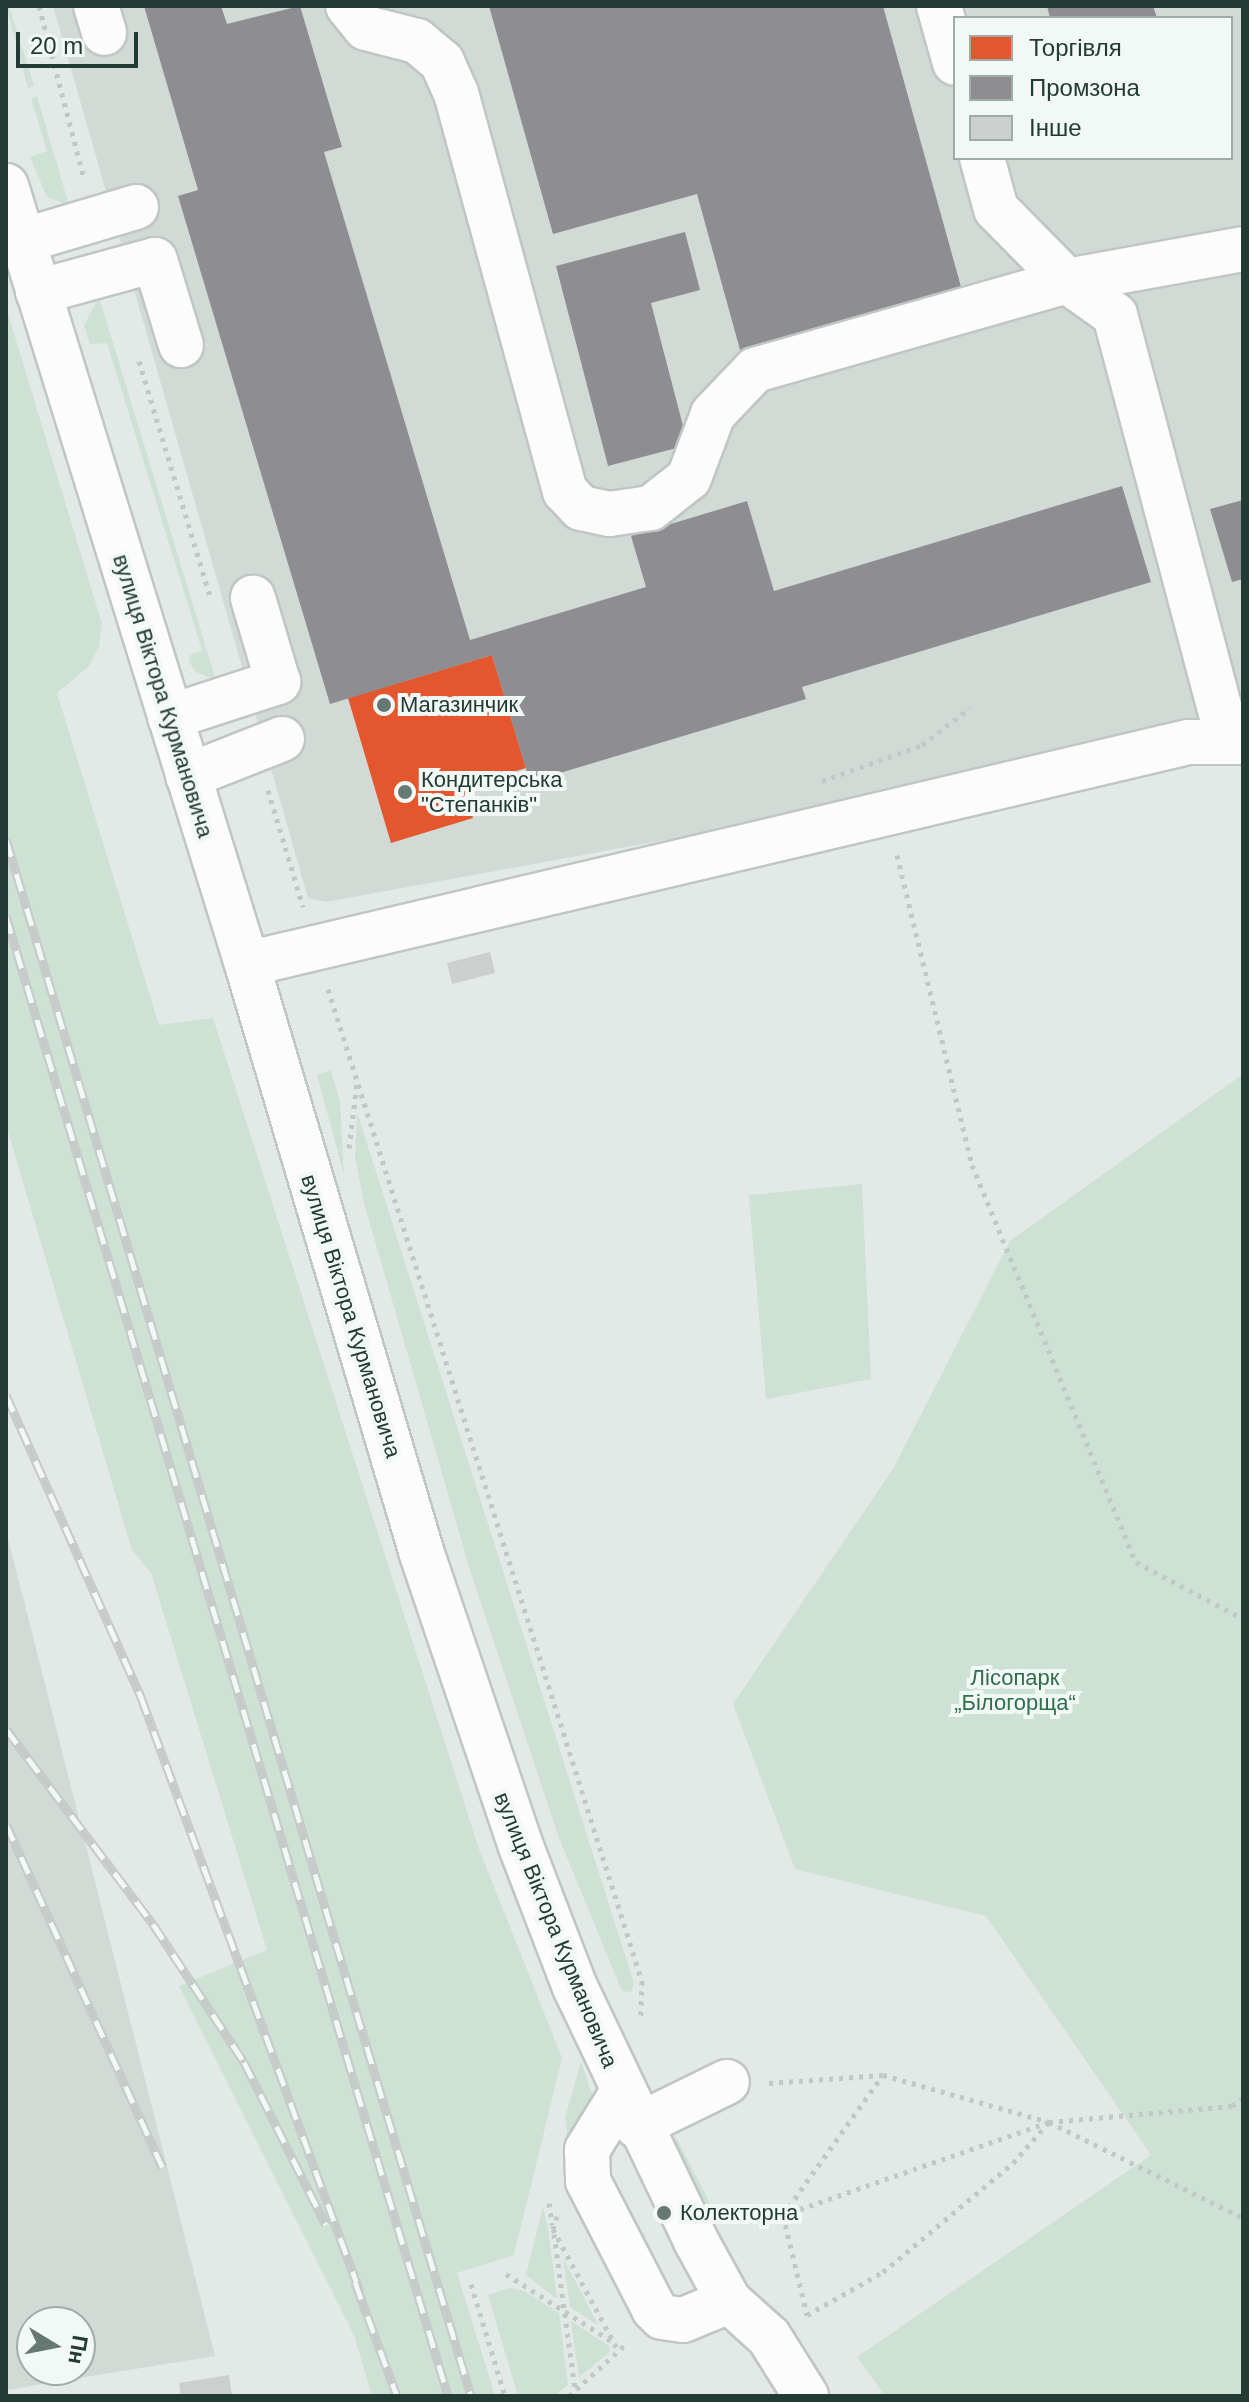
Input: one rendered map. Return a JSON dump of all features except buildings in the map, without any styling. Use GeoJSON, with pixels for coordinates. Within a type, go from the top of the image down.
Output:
{"type":"FeatureCollection","features":[{"type":"Feature","properties":{"kind":"street"},"geometry":{"type":"LineString","coordinates":[[348,6],[366,28],[417,41],[442,62],[456,93],[565,491],[581,508],[609,514],[651,508],[689,478],[713,414],[755,370],[1067,281],[1243,249]]}},
{"type":"Feature","properties":{"kind":"street"},"geometry":{"type":"LineString","coordinates":[[939,6],[953,56]]}},
{"type":"Feature","properties":{"kind":"street"},"geometry":{"type":"LineString","coordinates":[[247,964],[1188,742],[1236,741],[1115,315],[1067,281],[996,209],[983,160]]}},
{"type":"Feature","properties":{"kind":"street","name":"вулиця Віктора Курмановича"},"geometry":{"type":"LineString","coordinates":[[6,186],[247,964],[469,1700],[569,1972],[629,2110],[729,2301],[769,2337],[806,2396]]}},
{"type":"Feature","properties":{"kind":"street"},"geometry":{"type":"LineString","coordinates":[[22,241],[136,207]]}},
{"type":"Feature","properties":{"kind":"street"},"geometry":{"type":"LineString","coordinates":[[38,292],[155,260],[181,345]]}},
{"type":"Feature","properties":{"kind":"street"},"geometry":{"type":"LineString","coordinates":[[170,717],[278,682],[234,606]]}},
{"type":"Feature","properties":{"kind":"street"},"geometry":{"type":"LineString","coordinates":[[188,776],[273,758]]}},
{"type":"Feature","properties":{"kind":"street"},"geometry":{"type":"LineString","coordinates":[[727,2082],[629,2110],[587,2150],[588,2181],[654,2309],[662,2317],[683,2320],[729,2301]]}},
{"type":"Feature","properties":{"kind":"path"},"geometry":{"type":"LineString","coordinates":[[39,6],[88,194]]}},
{"type":"Feature","properties":{"kind":"path"},"geometry":{"type":"LineString","coordinates":[[138,358],[234,606]]}},
{"type":"Feature","properties":{"kind":"path"},"geometry":{"type":"LineString","coordinates":[[273,758],[307,921]]}},
{"type":"Feature","properties":{"kind":"path"},"geometry":{"type":"LineString","coordinates":[[887,815],[972,1165],[1136,1562],[1243,1619]]}},
{"type":"Feature","properties":{"kind":"path"},"geometry":{"type":"LineString","coordinates":[[324,975],[642,1981],[641,2019],[646,2034]]}},
{"type":"Feature","properties":{"kind":"path"},"geometry":{"type":"LineString","coordinates":[[796,2084],[883,2075],[1049,2122],[1243,2218]]}},
{"type":"Feature","properties":{"kind":"path"},"geometry":{"type":"LineString","coordinates":[[815,2329],[807,2315],[783,2215],[883,2075]]}},
{"type":"Feature","properties":{"kind":"path"},"geometry":{"type":"LineString","coordinates":[[783,2215],[1049,2122],[1232,2106],[1243,2098]]}},
{"type":"Feature","properties":{"kind":"path"},"geometry":{"type":"LineString","coordinates":[[807,2315],[883,2272],[1013,2163],[1049,2122]]}},
{"type":"Feature","properties":{"kind":"path"},"geometry":{"type":"LineString","coordinates":[[549,2198],[575,2390]]}},
{"type":"Feature","properties":{"kind":"path"},"geometry":{"type":"LineString","coordinates":[[506,2274],[615,2343]]}},
{"type":"Feature","properties":{"kind":"path"},"geometry":{"type":"LineString","coordinates":[[471,2284],[505,2396]]}},
{"type":"Feature","properties":{"kind":"path"},"geometry":{"type":"LineString","coordinates":[[797,2308],[807,2315]]}},
{"type":"Feature","properties":{"kind":"shaded area"},"geometry":{"type":"Polygon","coordinates":[[[53,6],[1243,6],[1243,734],[326,902],[308,898],[53,6]]]}},
{"type":"Feature","properties":{"kind":"shaded area"},"geometry":{"type":"Polygon","coordinates":[[[6,1530],[215,2356],[96,2375],[96,2306],[16,2306],[16,2386],[31,2386],[6,2390],[6,1530]]]}},
{"type":"Feature","properties":{"kind":"green space"},"geometry":{"type":"Polygon","coordinates":[[[6,6],[9,6],[34,86],[28,88],[6,6]]]}},
{"type":"Feature","properties":{"kind":"green space"},"geometry":{"type":"Polygon","coordinates":[[[37,96],[69,205],[47,197],[30,157],[47,151],[31,98],[37,96]]]}},
{"type":"Feature","properties":{"kind":"green space"},"geometry":{"type":"Polygon","coordinates":[[[99,297],[216,680],[196,672],[189,662],[190,655],[202,650],[107,343],[90,344],[84,325],[99,297]]]}},
{"type":"Feature","properties":{"kind":"green space"},"geometry":{"type":"Polygon","coordinates":[[[6,307],[102,624],[99,647],[89,666],[57,693],[159,1025],[213,1018],[479,1849],[562,2058],[514,2255],[457,2273],[495,2396],[372,2396],[354,2335],[179,1986],[267,1950],[151,1573],[132,1550],[6,1125],[6,307]]]}},
{"type":"Feature","properties":{"kind":"green space"},"geometry":{"type":"Polygon","coordinates":[[[331,1070],[340,1102],[344,1175],[317,1075],[331,1070]]]}},
{"type":"Feature","properties":{"kind":"green space","name":"Лісопарк „Білогорща“"},"geometry":{"type":"Polygon","coordinates":[[[1243,1074],[1243,2396],[885,2396],[857,2357],[1151,2155],[986,1916],[795,1869],[733,1704],[893,1469],[1010,1241],[1243,1074]]]}},
{"type":"Feature","properties":{"kind":"green space"},"geometry":{"type":"Polygon","coordinates":[[[357,1112],[634,1983],[631,1992],[622,1991],[559,1838],[470,1570],[364,1203],[355,1156],[357,1112]]]}},
{"type":"Feature","properties":{"kind":"green space"},"geometry":{"type":"Polygon","coordinates":[[[862,1184],[871,1379],[766,1399],[749,1195],[862,1184]]]}},
{"type":"Feature","properties":{"kind":"green space"},"geometry":{"type":"Polygon","coordinates":[[[581,2062],[594,2100],[570,2155],[565,2118],[581,2062]]]}},
{"type":"Feature","properties":{"kind":"green space"},"geometry":{"type":"Polygon","coordinates":[[[675,2135],[715,2213],[713,2222],[677,2152],[675,2135]]]}},
{"type":"Feature","properties":{"kind":"green space"},"geometry":{"type":"Polygon","coordinates":[[[543,2207],[548,2228],[557,2299],[526,2275],[543,2207]]]}},
{"type":"Feature","properties":{"kind":"green space"},"geometry":{"type":"Polygon","coordinates":[[[563,2258],[599,2326],[570,2307],[563,2258]]]}},
{"type":"Feature","properties":{"kind":"green space"},"geometry":{"type":"Polygon","coordinates":[[[510,2288],[524,2291],[559,2313],[568,2385],[554,2396],[518,2396],[488,2295],[510,2288]]]}},
{"type":"Feature","properties":{"kind":"green space"},"geometry":{"type":"Polygon","coordinates":[[[571,2321],[609,2346],[610,2352],[579,2377],[571,2321]]]}},
{"type":"Feature","properties":{"kind":"railway"},"geometry":{"type":"LineString","coordinates":[[6,839],[471,2396]]}},
{"type":"Feature","properties":{"kind":"railway"},"geometry":{"type":"LineString","coordinates":[[6,916],[448,2396]]}},
{"type":"Feature","properties":{"kind":"railway"},"geometry":{"type":"LineString","coordinates":[[6,1395],[141,1697],[360,2292]]}},
{"type":"Feature","properties":{"kind":"railway"},"geometry":{"type":"LineString","coordinates":[[6,1729],[153,1924],[244,2062],[326,2225]]}},
{"type":"Feature","properties":{"kind":"railway"},"geometry":{"type":"LineString","coordinates":[[6,1824],[162,2167]]}},
{"type":"Feature","properties":{"kind":"railway"},"geometry":{"type":"LineString","coordinates":[[355,2282],[397,2396]]}},
{"type":"Feature","properties":{"kind":"place","name":"Магазинчик"},"geometry":{"type":"Point","coordinates":[384,705]}},
{"type":"Feature","properties":{"kind":"place","name":"Кондитерська \"Степанків\""},"geometry":{"type":"Point","coordinates":[405,792]}},
{"type":"Feature","properties":{"kind":"place","name":"Колекторна"},"geometry":{"type":"Point","coordinates":[664,2213]}}]}
